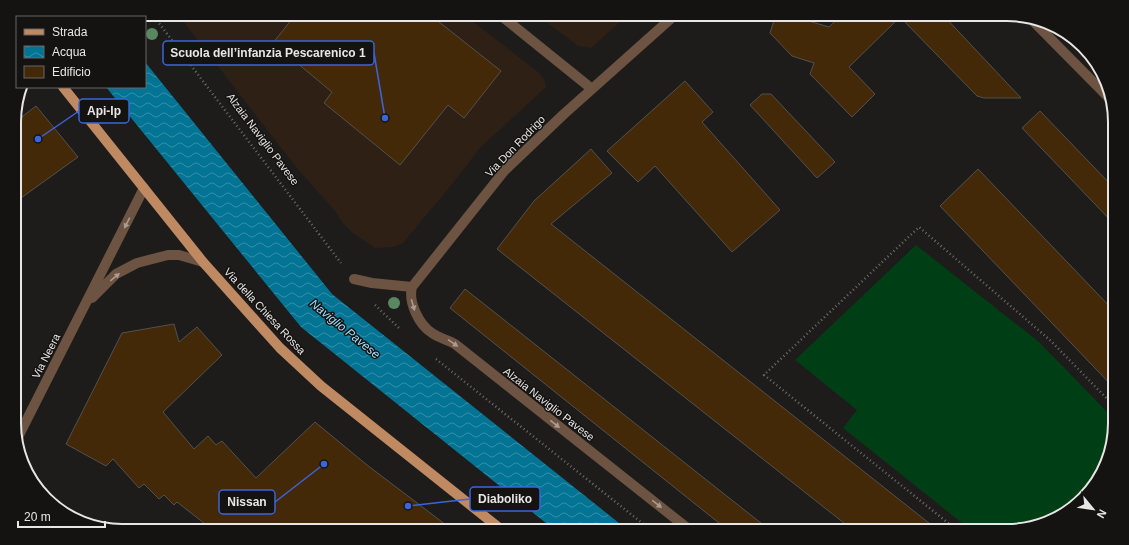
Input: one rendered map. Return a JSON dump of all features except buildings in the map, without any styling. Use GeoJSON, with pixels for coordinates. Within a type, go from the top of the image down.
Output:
{"type":"FeatureCollection","features":[{"type":"Feature","properties":{"kind":"main road","name":"Via della Chiesa Rossa"},"geometry":{"type":"LineString","coordinates":[[64,88],[203,262],[280,348],[321,386],[494,524]]}},
{"type":"Feature","properties":{"kind":"street"},"geometry":{"type":"LineString","coordinates":[[508,21],[592,89]]}},
{"type":"Feature","properties":{"kind":"street","name":"Via Don Rodrigo"},"geometry":{"type":"LineString","coordinates":[[412,287],[505,170],[564,114],[668,21]]}},
{"type":"Feature","properties":{"kind":"street"},"geometry":{"type":"LineString","coordinates":[[1038,26],[1104,93]]}},
{"type":"Feature","properties":{"kind":"street","name":"Via Neera"},"geometry":{"type":"LineString","coordinates":[[22,430],[144,188]]}},
{"type":"Feature","properties":{"kind":"street","name":"Via Neera"},"geometry":{"type":"LineString","coordinates":[[86,303],[116,274],[137,263],[168,255],[203,262]]}},
{"type":"Feature","properties":{"kind":"street"},"geometry":{"type":"LineString","coordinates":[[354,279],[372,283],[412,287]]}},
{"type":"Feature","properties":{"kind":"street","name":"Alzaia Naviglio Pavese"},"geometry":{"type":"LineString","coordinates":[[412,287],[410,293],[412,304],[416,314],[427,330],[455,344],[681,524]]}},
{"type":"Feature","properties":{"kind":"path","name":"Alzaia Naviglio Pavese"},"geometry":{"type":"LineString","coordinates":[[157,21],[354,279],[378,309],[405,334]]}},
{"type":"Feature","properties":{"kind":"path"},"geometry":{"type":"LineString","coordinates":[[949,524],[764,375],[919,227],[1051,341],[1108,400]]}},
{"type":"Feature","properties":{"kind":"path"},"geometry":{"type":"LineString","coordinates":[[431,355],[643,524]]}},
{"type":"Feature","properties":{"kind":"shaded area"},"geometry":{"type":"Polygon","coordinates":[[[183,21],[472,21],[538,72],[544,79],[546,87],[480,148],[403,243],[393,247],[375,248],[353,233],[296,167],[183,21]]]}},
{"type":"Feature","properties":{"kind":"shaded area"},"geometry":{"type":"Polygon","coordinates":[[[545,21],[621,21],[591,48],[578,46],[545,21]]]}},
{"type":"Feature","properties":{"kind":"green space"},"geometry":{"type":"Polygon","coordinates":[[[916,245],[1039,342],[1108,413],[1107,437],[1103,456],[1091,479],[1084,489],[1073,489],[1073,500],[1052,514],[1040,519],[1014,524],[963,524],[843,428],[857,410],[795,360],[916,245]]]}},
{"type":"Feature","properties":{"kind":"water","name":"Naviglio Pavese"},"geometry":{"type":"Polygon","coordinates":[[[146,63],[332,294],[620,524],[547,524],[301,327],[107,88],[146,88],[146,63]]]}},
{"type":"Feature","properties":{"kind":"place","name":"Scuola dell’infanzia Pescarenico 1"},"geometry":{"type":"Point","coordinates":[385,118]}},
{"type":"Feature","properties":{"kind":"place","name":"Api-Ip"},"geometry":{"type":"Point","coordinates":[38,139]}},
{"type":"Feature","properties":{"kind":"place","name":"Nissan"},"geometry":{"type":"Point","coordinates":[324,464]}},
{"type":"Feature","properties":{"kind":"place","name":"Diaboliko"},"geometry":{"type":"Point","coordinates":[408,506]}}]}
